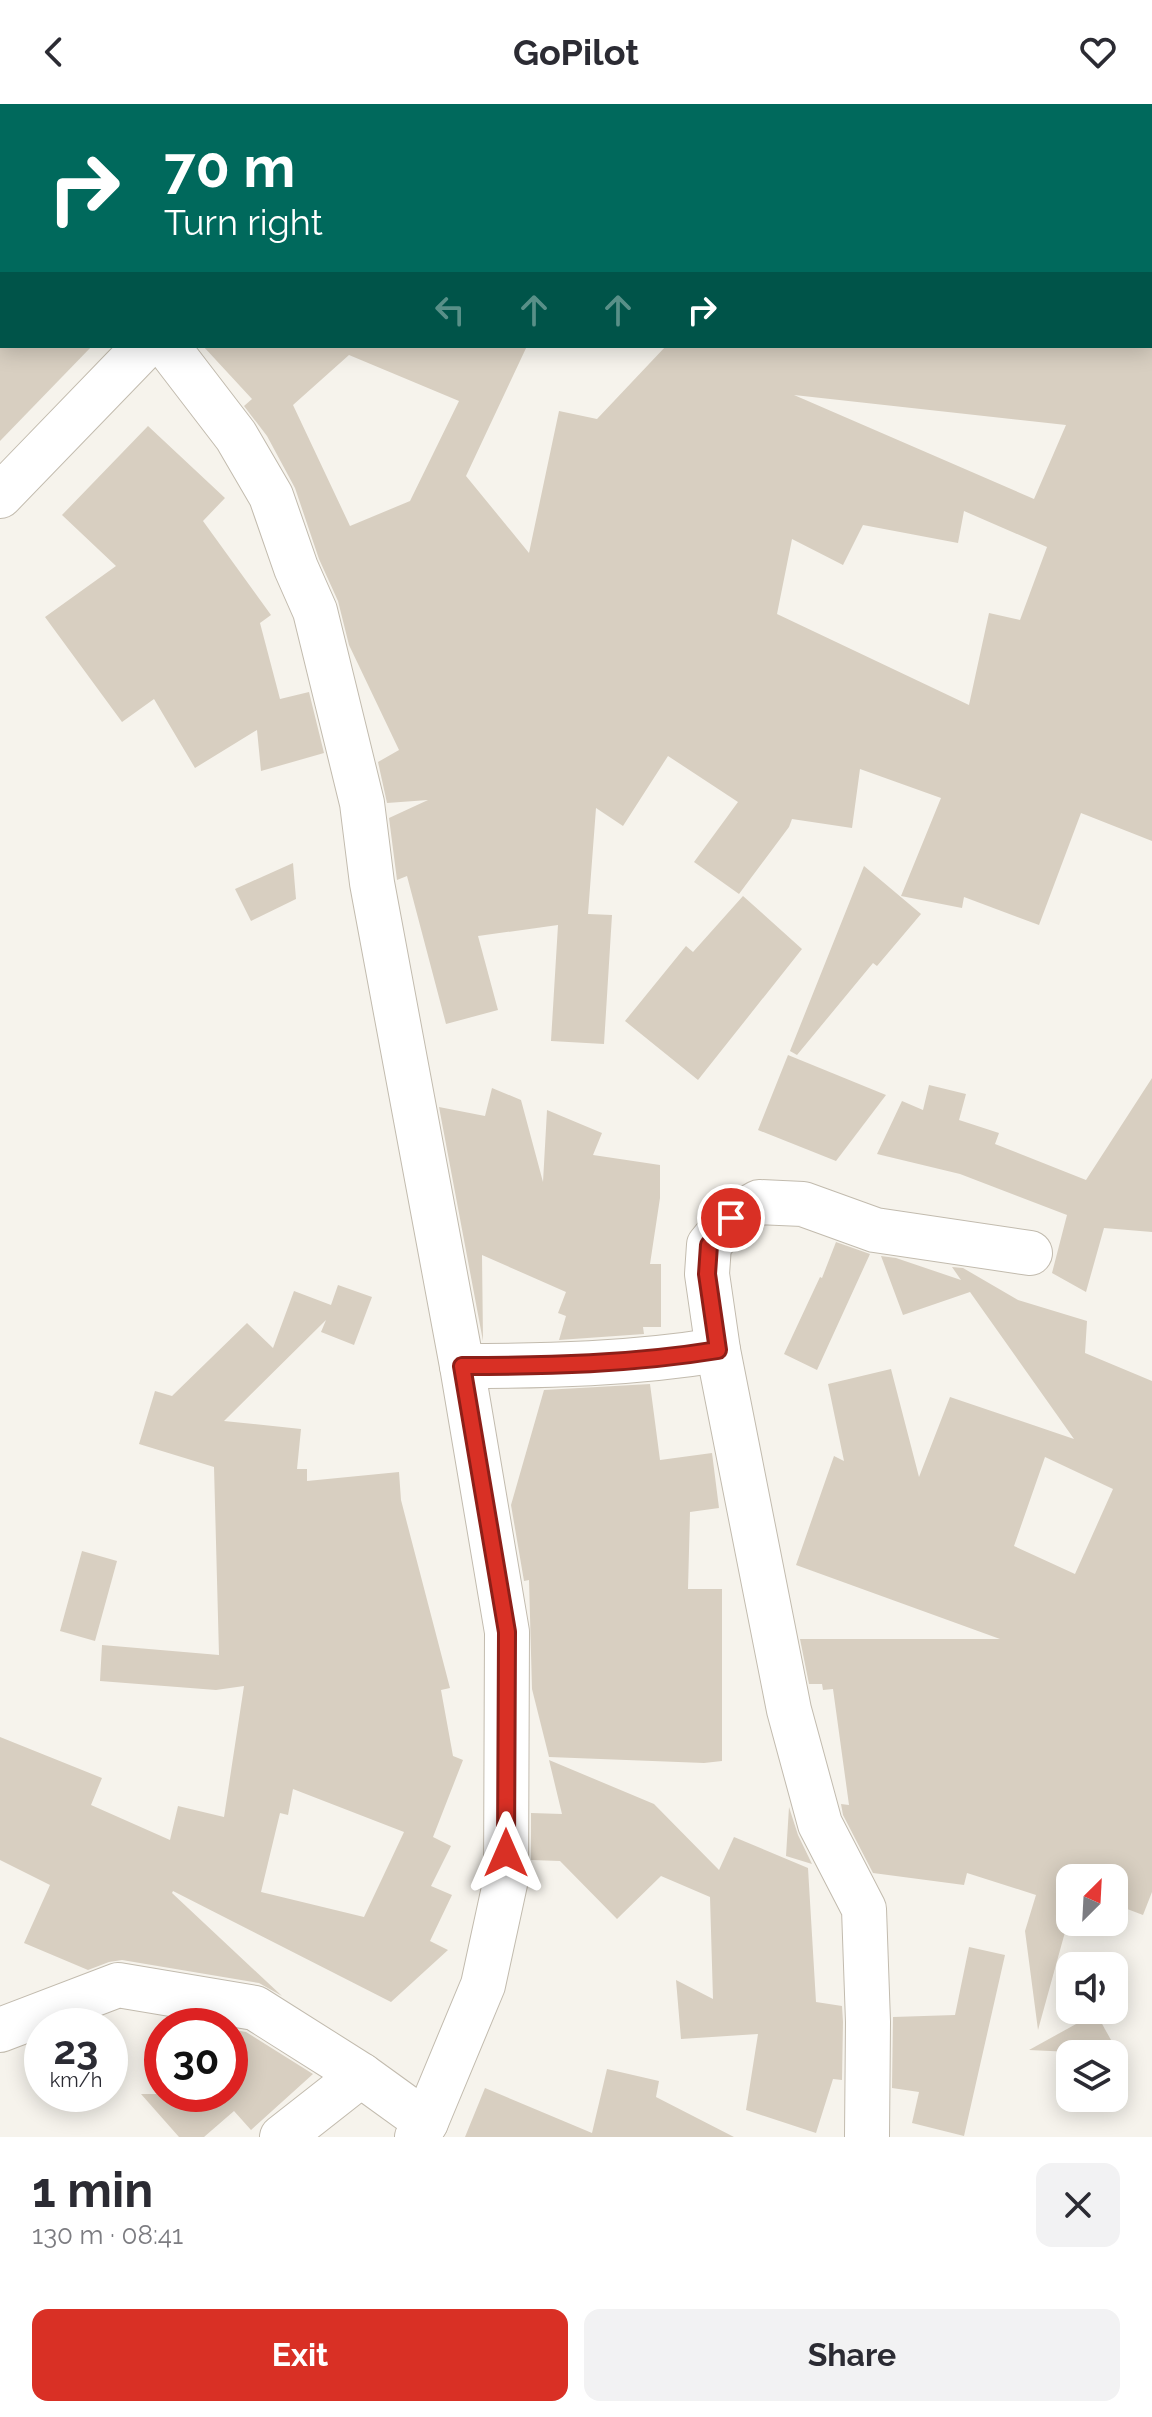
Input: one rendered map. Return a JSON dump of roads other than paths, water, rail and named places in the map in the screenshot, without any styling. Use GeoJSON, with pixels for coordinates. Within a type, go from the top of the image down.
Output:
{"type":"FeatureCollection","features":[{"type":"Feature","properties":{"kind":"street"},"geometry":{"type":"LineString","coordinates":[[0,496],[143,348]]}},
{"type":"Feature","properties":{"kind":"street"},"geometry":{"type":"LineString","coordinates":[[0,2030],[118,1985],[255,2008],[361,2075],[421,2129],[483,1985],[506,1879],[507,1632],[462,1366],[372,883],[362,803],[315,611],[271,496],[236,436],[169,348]]}},
{"type":"Feature","properties":{"kind":"street"},"geometry":{"type":"LineString","coordinates":[[867,2137],[868,2022],[864,1909],[820,1824],[789,1710],[718,1350],[707,1274],[709,1245],[731,1218],[759,1202],[803,1204],[875,1230],[1030,1253]]}},
{"type":"Feature","properties":{"kind":"street"},"geometry":{"type":"LineString","coordinates":[[462,1366],[579,1365],[656,1360],[718,1350]]}},
{"type":"Feature","properties":{"kind":"street"},"geometry":{"type":"LineString","coordinates":[[282,2137],[361,2075]]}}]}
